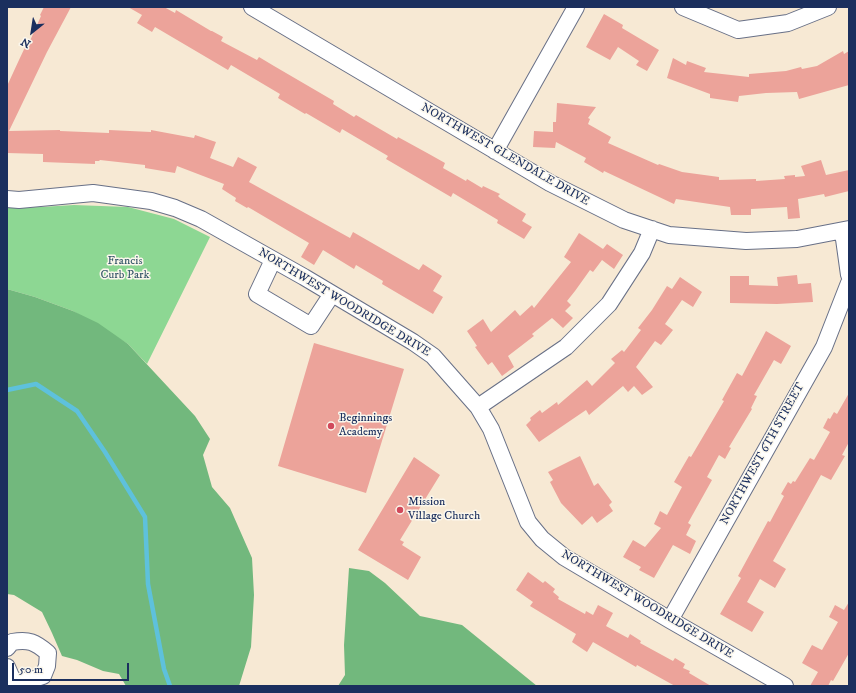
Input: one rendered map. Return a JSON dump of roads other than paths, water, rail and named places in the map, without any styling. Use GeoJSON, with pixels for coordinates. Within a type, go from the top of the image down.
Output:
{"type":"FeatureCollection","features":[{"type":"Feature","properties":{"kind":"street","name":"NORTHWEST GLENDALE DRIVE"},"geometry":{"type":"LineString","coordinates":[[252,7],[494,151],[550,183],[624,220],[669,234],[746,241],[797,239],[845,230]]}},
{"type":"Feature","properties":{"kind":"street"},"geometry":{"type":"LineString","coordinates":[[494,151],[576,7]]}},
{"type":"Feature","properties":{"kind":"street"},"geometry":{"type":"LineString","coordinates":[[683,7],[738,30],[788,23],[828,7]]}},
{"type":"Feature","properties":{"kind":"street","name":"NORTHWEST WOODRIDGE DRIVE"},"geometry":{"type":"LineString","coordinates":[[7,199],[19,200],[93,193],[151,201],[175,208],[201,219],[413,342],[433,356],[478,407],[491,429],[528,522],[542,539],[564,557],[785,686]]}},
{"type":"Feature","properties":{"kind":"street"},"geometry":{"type":"LineString","coordinates":[[478,407],[566,347],[609,304],[642,253],[652,229]]}},
{"type":"Feature","properties":{"kind":"street"},"geometry":{"type":"LineString","coordinates":[[845,230],[844,239],[849,275]]}},
{"type":"Feature","properties":{"kind":"street"},"geometry":{"type":"LineString","coordinates":[[273,260],[257,294],[311,326],[332,294]]}},
{"type":"Feature","properties":{"kind":"street","name":"NORTHWEST 6TH STREET"},"geometry":{"type":"LineString","coordinates":[[670,620],[824,347],[849,283]]}},
{"type":"Feature","properties":{"kind":"street"},"geometry":{"type":"LineString","coordinates":[[7,648],[12,642],[23,640],[36,643],[48,653],[47,666],[43,676],[13,684],[7,667]]}},
{"type":"Feature","properties":{"kind":"waterway"},"geometry":{"type":"LineString","coordinates":[[7,390],[36,384],[77,411],[105,452],[145,517],[148,584],[164,669],[170,686]]}},
{"type":"Feature","properties":{"kind":"place","name":"Beginnings Academy"},"geometry":{"type":"Point","coordinates":[331,426]}},
{"type":"Feature","properties":{"kind":"place","name":"Mission Village Church"},"geometry":{"type":"Point","coordinates":[400,510]}},
{"type":"Feature","properties":{"kind":"park label","name":"Francis Curb Park"},"geometry":{"type":"Point","coordinates":[125,269]}}]}
